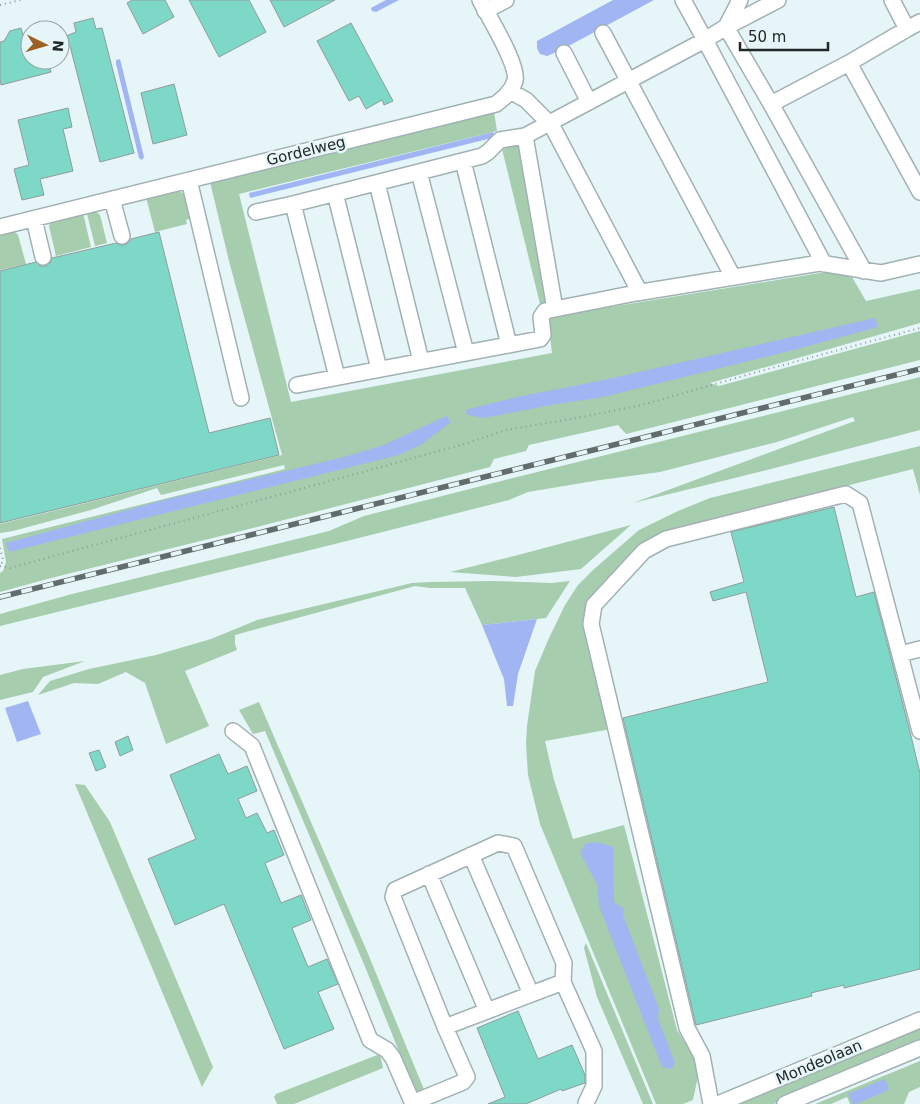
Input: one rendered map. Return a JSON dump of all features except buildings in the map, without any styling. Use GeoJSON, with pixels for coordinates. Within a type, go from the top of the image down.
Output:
{"type":"FeatureCollection","features":[{"type":"Feature","properties":{"kind":"street"},"geometry":{"type":"LineString","coordinates":[[506,0],[482,5],[512,60],[515,79],[510,91],[526,100],[552,126],[637,287],[636,293]]}},
{"type":"Feature","properties":{"kind":"street"},"geometry":{"type":"LineString","coordinates":[[683,0],[824,264]]}},
{"type":"Feature","properties":{"kind":"street"},"geometry":{"type":"LineString","coordinates":[[726,27],[740,0]]}},
{"type":"Feature","properties":{"kind":"street"},"geometry":{"type":"LineString","coordinates":[[256,212],[482,156],[500,140],[526,136],[778,0]]}},
{"type":"Feature","properties":{"kind":"street"},"geometry":{"type":"LineString","coordinates":[[771,104],[848,63],[913,25],[892,0]]}},
{"type":"Feature","properties":{"kind":"street"},"geometry":{"type":"LineString","coordinates":[[726,27],[864,271]]}},
{"type":"Feature","properties":{"kind":"street"},"geometry":{"type":"LineString","coordinates":[[603,33],[733,277]]}},
{"type":"Feature","properties":{"kind":"street"},"geometry":{"type":"LineString","coordinates":[[564,53],[590,102]]}},
{"type":"Feature","properties":{"kind":"street"},"geometry":{"type":"LineString","coordinates":[[848,63],[920,192]]}},
{"type":"Feature","properties":{"kind":"street","name":"Gordelweg"},"geometry":{"type":"LineString","coordinates":[[0,227],[496,104],[510,91]]}},
{"type":"Feature","properties":{"kind":"street"},"geometry":{"type":"LineString","coordinates":[[526,136],[555,309]]}},
{"type":"Feature","properties":{"kind":"street"},"geometry":{"type":"LineString","coordinates":[[463,161],[509,345]]}},
{"type":"Feature","properties":{"kind":"street"},"geometry":{"type":"LineString","coordinates":[[420,172],[466,353]]}},
{"type":"Feature","properties":{"kind":"street"},"geometry":{"type":"LineString","coordinates":[[189,180],[241,398]]}},
{"type":"Feature","properties":{"kind":"street"},"geometry":{"type":"LineString","coordinates":[[377,183],[422,361]]}},
{"type":"Feature","properties":{"kind":"street"},"geometry":{"type":"LineString","coordinates":[[335,193],[379,370]]}},
{"type":"Feature","properties":{"kind":"street"},"geometry":{"type":"LineString","coordinates":[[112,199],[122,236]]}},
{"type":"Feature","properties":{"kind":"street"},"geometry":{"type":"LineString","coordinates":[[293,204],[337,378]]}},
{"type":"Feature","properties":{"kind":"street"},"geometry":{"type":"LineString","coordinates":[[34,219],[44,257]]}},
{"type":"Feature","properties":{"kind":"street"},"geometry":{"type":"LineString","coordinates":[[297,385],[540,339],[543,335],[541,316],[545,311],[636,293],[820,263],[881,274],[920,264]]}},
{"type":"Feature","properties":{"kind":"street"},"geometry":{"type":"LineString","coordinates":[[711,1104],[702,1056],[688,1028],[591,624],[594,605],[644,551],[666,539],[846,494],[860,504],[920,731]]}},
{"type":"Feature","properties":{"kind":"street"},"geometry":{"type":"LineString","coordinates":[[900,654],[920,648]]}},
{"type":"Feature","properties":{"kind":"street"},"geometry":{"type":"LineString","coordinates":[[233,731],[252,746],[370,1040],[387,1050],[394,1058],[413,1103],[463,1082],[468,1077],[445,1027],[393,897],[394,890],[498,843],[514,846],[564,964],[563,982],[594,1051],[594,1086],[586,1104]]}},
{"type":"Feature","properties":{"kind":"street"},"geometry":{"type":"LineString","coordinates":[[471,855],[531,994]]}},
{"type":"Feature","properties":{"kind":"street"},"geometry":{"type":"LineString","coordinates":[[430,874],[487,1011]]}},
{"type":"Feature","properties":{"kind":"street"},"geometry":{"type":"LineString","coordinates":[[445,1027],[563,982]]}},
{"type":"Feature","properties":{"kind":"street","name":"Mondeolaan"},"geometry":{"type":"LineString","coordinates":[[718,1104],[920,1020]]}},
{"type":"Feature","properties":{"kind":"street","name":"Mondeolaan"},"geometry":{"type":"LineString","coordinates":[[785,1104],[920,1048]]}},
{"type":"Feature","properties":{"kind":"path"},"geometry":{"type":"LineString","coordinates":[[0,5],[21,0]]}},
{"type":"Feature","properties":{"kind":"path"},"geometry":{"type":"LineString","coordinates":[[0,548],[3,560],[0,566],[10,568],[389,465],[468,443],[506,430],[642,405],[920,328]]}},
{"type":"Feature","properties":{"kind":"green space"},"geometry":{"type":"Polygon","coordinates":[[[494,112],[497,131],[239,194],[291,402],[552,353],[548,320],[555,316],[826,272],[852,277],[866,301],[920,289],[920,323],[710,383],[719,386],[920,331],[920,360],[626,434],[618,425],[529,445],[526,451],[494,459],[490,467],[0,592],[0,573],[3,571],[6,562],[2,539],[285,469],[284,465],[161,495],[157,488],[91,510],[0,533],[0,524],[282,455],[230,265],[210,182],[494,112]]]}},
{"type":"Feature","properties":{"kind":"green space"},"geometry":{"type":"Polygon","coordinates":[[[522,144],[548,306],[541,308],[502,149],[522,144]]]}},
{"type":"Feature","properties":{"kind":"green space"},"geometry":{"type":"Polygon","coordinates":[[[175,189],[188,196],[193,218],[186,220],[187,224],[155,232],[146,197],[175,189]]]}},
{"type":"Feature","properties":{"kind":"green space"},"geometry":{"type":"Polygon","coordinates":[[[94,210],[100,215],[107,243],[95,246],[87,214],[94,210]]]}},
{"type":"Feature","properties":{"kind":"green space"},"geometry":{"type":"Polygon","coordinates":[[[83,213],[91,247],[56,256],[49,226],[51,222],[83,213]]]}},
{"type":"Feature","properties":{"kind":"green space"},"geometry":{"type":"Polygon","coordinates":[[[10,231],[18,235],[26,264],[0,270],[0,233],[10,231]]]}},
{"type":"Feature","properties":{"kind":"green space"},"geometry":{"type":"Polygon","coordinates":[[[920,377],[920,430],[633,503],[855,421],[853,417],[777,442],[660,472],[528,492],[509,500],[0,626],[0,614],[72,594],[329,531],[364,516],[920,377]]]}},
{"type":"Feature","properties":{"kind":"green space"},"geometry":{"type":"Polygon","coordinates":[[[920,446],[920,495],[913,469],[675,529],[654,537],[621,563],[589,602],[611,729],[545,741],[554,780],[573,839],[624,825],[677,1030],[693,1056],[698,1076],[693,1100],[683,1104],[656,1104],[540,824],[528,775],[526,744],[535,671],[565,605],[578,585],[639,530],[710,498],[920,446]]]}},
{"type":"Feature","properties":{"kind":"green space"},"geometry":{"type":"Polygon","coordinates":[[[631,525],[581,569],[516,577],[450,572],[518,555],[631,525]]]}},
{"type":"Feature","properties":{"kind":"green space"},"geometry":{"type":"Polygon","coordinates":[[[493,581],[552,583],[570,581],[546,618],[482,625],[465,588],[415,586],[235,635],[237,650],[185,671],[209,726],[166,744],[145,683],[126,672],[98,684],[74,683],[38,695],[50,681],[89,669],[156,655],[211,639],[257,620],[412,583],[493,581]]]}},
{"type":"Feature","properties":{"kind":"green space"},"geometry":{"type":"Polygon","coordinates":[[[85,661],[43,677],[33,692],[0,700],[0,675],[23,669],[85,661]]]}},
{"type":"Feature","properties":{"kind":"green space"},"geometry":{"type":"Polygon","coordinates":[[[259,702],[366,949],[430,1104],[420,1104],[366,969],[265,731],[253,734],[239,710],[259,702]]]}},
{"type":"Feature","properties":{"kind":"green space"},"geometry":{"type":"Polygon","coordinates":[[[75,784],[85,785],[110,822],[213,1067],[202,1087],[75,784]]]}},
{"type":"Feature","properties":{"kind":"green space"},"geometry":{"type":"Polygon","coordinates":[[[586,943],[653,1104],[643,1104],[597,997],[584,948],[586,943]]]}},
{"type":"Feature","properties":{"kind":"green space"},"geometry":{"type":"Polygon","coordinates":[[[920,1011],[920,1015],[740,1089],[732,1089],[920,1011]]]}},
{"type":"Feature","properties":{"kind":"green space"},"geometry":{"type":"Polygon","coordinates":[[[920,1025],[920,1043],[774,1104],[731,1104],[920,1025]]]}},
{"type":"Feature","properties":{"kind":"green space"},"geometry":{"type":"Polygon","coordinates":[[[920,1053],[920,1057],[807,1104],[796,1104],[920,1053]]]}},
{"type":"Feature","properties":{"kind":"green space"},"geometry":{"type":"Polygon","coordinates":[[[380,1054],[383,1068],[294,1104],[277,1104],[274,1097],[276,1094],[380,1054]]]}},
{"type":"Feature","properties":{"kind":"green space"},"geometry":{"type":"Polygon","coordinates":[[[920,1061],[920,1087],[909,1092],[904,1104],[850,1104],[847,1097],[831,1104],[815,1104],[920,1061]]]}},
{"type":"Feature","properties":{"kind":"water"},"geometry":{"type":"Polygon","coordinates":[[[386,0],[399,0],[376,12],[372,11],[371,8],[386,0]]]}},
{"type":"Feature","properties":{"kind":"water"},"geometry":{"type":"Polygon","coordinates":[[[613,0],[654,0],[561,50],[547,56],[540,54],[537,48],[537,41],[613,0]]]}},
{"type":"Feature","properties":{"kind":"water"},"geometry":{"type":"Polygon","coordinates":[[[120,59],[144,157],[142,160],[139,158],[116,64],[116,60],[120,59]]]}},
{"type":"Feature","properties":{"kind":"water"},"geometry":{"type":"Polygon","coordinates":[[[493,132],[496,137],[250,198],[249,193],[493,132]]]}},
{"type":"Feature","properties":{"kind":"water"},"geometry":{"type":"Polygon","coordinates":[[[875,318],[878,327],[603,397],[483,418],[468,415],[465,410],[517,397],[604,380],[875,318]]]}},
{"type":"Feature","properties":{"kind":"water"},"geometry":{"type":"Polygon","coordinates":[[[446,416],[451,422],[422,444],[399,455],[9,552],[6,543],[168,499],[344,457],[384,445],[446,416]]]}},
{"type":"Feature","properties":{"kind":"water"},"geometry":{"type":"Polygon","coordinates":[[[537,619],[518,674],[513,706],[507,706],[504,679],[482,625],[537,619]]]}},
{"type":"Feature","properties":{"kind":"water"},"geometry":{"type":"Polygon","coordinates":[[[28,701],[41,734],[17,742],[5,708],[28,701]]]}},
{"type":"Feature","properties":{"kind":"water"},"geometry":{"type":"Polygon","coordinates":[[[596,842],[613,847],[614,902],[624,909],[623,915],[659,1009],[658,1019],[675,1063],[671,1069],[662,1067],[599,906],[597,884],[580,853],[585,844],[596,842]]]}},
{"type":"Feature","properties":{"kind":"water"},"geometry":{"type":"Polygon","coordinates":[[[885,1079],[889,1090],[853,1104],[848,1094],[885,1079]]]}},
{"type":"Feature","properties":{"kind":"railway"},"geometry":{"type":"LineString","coordinates":[[0,597],[920,369]]}}]}
